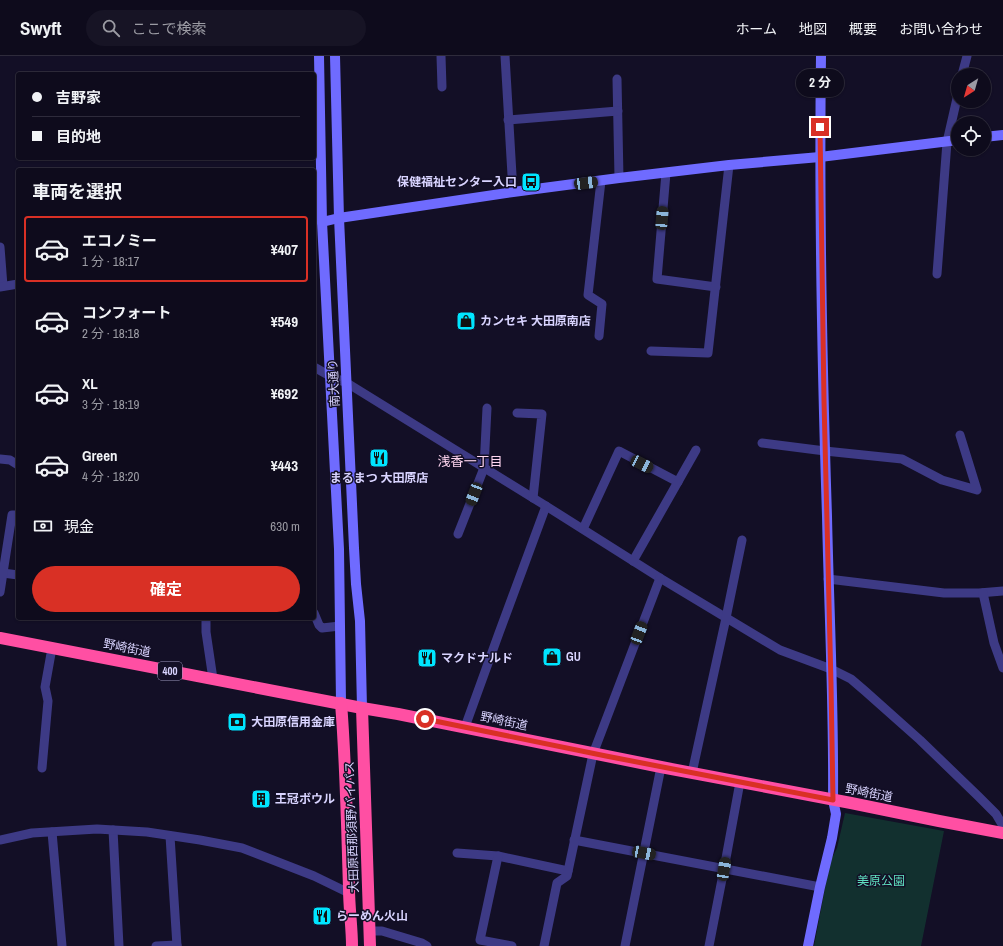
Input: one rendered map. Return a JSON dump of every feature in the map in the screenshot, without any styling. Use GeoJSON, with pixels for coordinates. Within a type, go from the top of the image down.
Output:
{"type":"FeatureCollection","features":[{"type":"Feature","properties":{"kind":"highway","name":"野崎街道"},"geometry":{"type":"LineString","coordinates":[[0,638],[465,727],[593,754],[1003,833]]}},
{"type":"Feature","properties":{"kind":"highway","name":"大田原西那須野バイパス"},"geometry":{"type":"LineString","coordinates":[[341,703],[352,946]]}},
{"type":"Feature","properties":{"kind":"highway","name":"大田原西那須野バイパス"},"geometry":{"type":"LineString","coordinates":[[362,708],[370,946]]}},
{"type":"Feature","properties":{"kind":"street","name":"南大通り"},"geometry":{"type":"LineString","coordinates":[[318,56],[318,223],[330,376],[339,549],[341,703]]}},
{"type":"Feature","properties":{"kind":"street","name":"南大通り"},"geometry":{"type":"LineString","coordinates":[[335,56],[339,218],[356,584],[360,621],[362,708]]}},
{"type":"Feature","properties":{"kind":"street"},"geometry":{"type":"LineString","coordinates":[[441,56],[442,86]]}},
{"type":"Feature","properties":{"kind":"street"},"geometry":{"type":"LineString","coordinates":[[505,56],[513,192]]}},
{"type":"Feature","properties":{"kind":"street"},"geometry":{"type":"LineString","coordinates":[[808,946],[836,814],[833,800],[825,451],[820,157],[821,56]]}},
{"type":"Feature","properties":{"kind":"street"},"geometry":{"type":"LineString","coordinates":[[964,68],[967,56]]}},
{"type":"Feature","properties":{"kind":"street"},"geometry":{"type":"LineString","coordinates":[[617,79],[619,178]]}},
{"type":"Feature","properties":{"kind":"street"},"geometry":{"type":"LineString","coordinates":[[937,274],[947,142],[955,108]]}},
{"type":"Feature","properties":{"kind":"street"},"geometry":{"type":"LineString","coordinates":[[508,120],[618,111]]}},
{"type":"Feature","properties":{"kind":"street"},"geometry":{"type":"LineString","coordinates":[[991,136],[1003,135]]}},
{"type":"Feature","properties":{"kind":"street"},"geometry":{"type":"LineString","coordinates":[[318,223],[339,218],[619,178],[729,165],[820,157],[951,141]]}},
{"type":"Feature","properties":{"kind":"street"},"geometry":{"type":"LineString","coordinates":[[651,351],[708,354],[729,165]]}},
{"type":"Feature","properties":{"kind":"street"},"geometry":{"type":"LineString","coordinates":[[666,173],[657,279],[716,287]]}},
{"type":"Feature","properties":{"kind":"street"},"geometry":{"type":"LineString","coordinates":[[600,336],[602,304],[588,295],[601,181]]}},
{"type":"Feature","properties":{"kind":"street"},"geometry":{"type":"LineString","coordinates":[[0,246],[2,286],[16,284]]}},
{"type":"Feature","properties":{"kind":"street"},"geometry":{"type":"LineString","coordinates":[[316,368],[346,384],[546,506],[660,578],[780,650],[831,669],[851,679],[898,720],[992,809],[1003,826]]}},
{"type":"Feature","properties":{"kind":"street"},"geometry":{"type":"LineString","coordinates":[[458,534],[484,468],[488,408]]}},
{"type":"Feature","properties":{"kind":"street"},"geometry":{"type":"LineString","coordinates":[[517,413],[542,414],[533,498]]}},
{"type":"Feature","properties":{"kind":"street"},"geometry":{"type":"LineString","coordinates":[[762,443],[902,460],[942,480],[978,490],[960,435]]}},
{"type":"Feature","properties":{"kind":"street"},"geometry":{"type":"LineString","coordinates":[[633,561],[696,450]]}},
{"type":"Feature","properties":{"kind":"street"},"geometry":{"type":"LineString","coordinates":[[583,529],[619,451],[678,482]]}},
{"type":"Feature","properties":{"kind":"street"},"geometry":{"type":"LineString","coordinates":[[0,459],[10,460],[16,464]]}},
{"type":"Feature","properties":{"kind":"street"},"geometry":{"type":"LineString","coordinates":[[465,727],[546,506]]}},
{"type":"Feature","properties":{"kind":"street"},"geometry":{"type":"LineString","coordinates":[[0,592],[12,515],[16,515]]}},
{"type":"Feature","properties":{"kind":"street"},"geometry":{"type":"LineString","coordinates":[[692,773],[742,540]]}},
{"type":"Feature","properties":{"kind":"street"},"geometry":{"type":"LineString","coordinates":[[3,573],[16,575]]}},
{"type":"Feature","properties":{"kind":"street"},"geometry":{"type":"LineString","coordinates":[[544,946],[557,883],[567,876],[593,754],[660,578]]}},
{"type":"Feature","properties":{"kind":"street"},"geometry":{"type":"LineString","coordinates":[[828,579],[944,593],[983,593],[1003,591]]}},
{"type":"Feature","properties":{"kind":"street"},"geometry":{"type":"LineString","coordinates":[[983,593],[994,643],[1003,668]]}},
{"type":"Feature","properties":{"kind":"street"},"geometry":{"type":"LineString","coordinates":[[316,618],[322,628],[340,626]]}},
{"type":"Feature","properties":{"kind":"street"},"geometry":{"type":"LineString","coordinates":[[206,620],[206,632],[213,679]]}},
{"type":"Feature","properties":{"kind":"street"},"geometry":{"type":"LineString","coordinates":[[42,768],[48,701],[45,687],[52,648]]}},
{"type":"Feature","properties":{"kind":"street"},"geometry":{"type":"LineString","coordinates":[[625,946],[661,767]]}},
{"type":"Feature","properties":{"kind":"street"},"geometry":{"type":"LineString","coordinates":[[709,946],[740,782]]}},
{"type":"Feature","properties":{"kind":"street"},"geometry":{"type":"LineString","coordinates":[[0,840],[32,833],[97,829],[147,832],[242,848],[314,876],[349,893]]}},
{"type":"Feature","properties":{"kind":"street"},"geometry":{"type":"LineString","coordinates":[[114,830],[119,946]]}},
{"type":"Feature","properties":{"kind":"street"},"geometry":{"type":"LineString","coordinates":[[52,832],[62,946]]}},
{"type":"Feature","properties":{"kind":"street"},"geometry":{"type":"LineString","coordinates":[[156,946],[177,946],[170,836]]}},
{"type":"Feature","properties":{"kind":"street"},"geometry":{"type":"LineString","coordinates":[[574,840],[820,887]]}},
{"type":"Feature","properties":{"kind":"street"},"geometry":{"type":"LineString","coordinates":[[457,853],[498,856],[568,871]]}},
{"type":"Feature","properties":{"kind":"street"},"geometry":{"type":"LineString","coordinates":[[498,856],[480,940],[512,946]]}},
{"type":"Feature","properties":{"kind":"street"},"geometry":{"type":"LineString","coordinates":[[369,931],[382,931],[427,946]]}},
{"type":"Feature","properties":{"kind":"green space","name":"美原公園"},"geometry":{"type":"Polygon","coordinates":[[[845,813],[944,831],[921,946],[814,946],[830,862],[837,848],[845,813]]]}},
{"type":"Feature","properties":{"kind":"place","name":"保健福祉センター入口"},"geometry":{"type":"Point","coordinates":[531,182]}},
{"type":"Feature","properties":{"kind":"place","name":"カンセキ 大田原南店"},"geometry":{"type":"Point","coordinates":[466,321]}},
{"type":"Feature","properties":{"kind":"place","name":"まるまつ 大田原店"},"geometry":{"type":"Point","coordinates":[379,458]}},
{"type":"Feature","properties":{"kind":"place","name":"GU"},"geometry":{"type":"Point","coordinates":[552,657]}},
{"type":"Feature","properties":{"kind":"place","name":"マクドナルド"},"geometry":{"type":"Point","coordinates":[427,658]}},
{"type":"Feature","properties":{"kind":"place","name":"大田原信用金庫"},"geometry":{"type":"Point","coordinates":[237,722]}},
{"type":"Feature","properties":{"kind":"place","name":"王冠ボウル"},"geometry":{"type":"Point","coordinates":[261,799]}},
{"type":"Feature","properties":{"kind":"place","name":"らーめん火山"},"geometry":{"type":"Point","coordinates":[322,916]}},
{"type":"Feature","properties":{"kind":"district","name":"浅香一丁目"},"geometry":{"type":"Point","coordinates":[470,461]}},
{"type":"Feature","properties":{"kind":"route"},"geometry":{"type":"LineString","coordinates":[[425,719],[833,800],[824,401],[820,127]]}}]}
